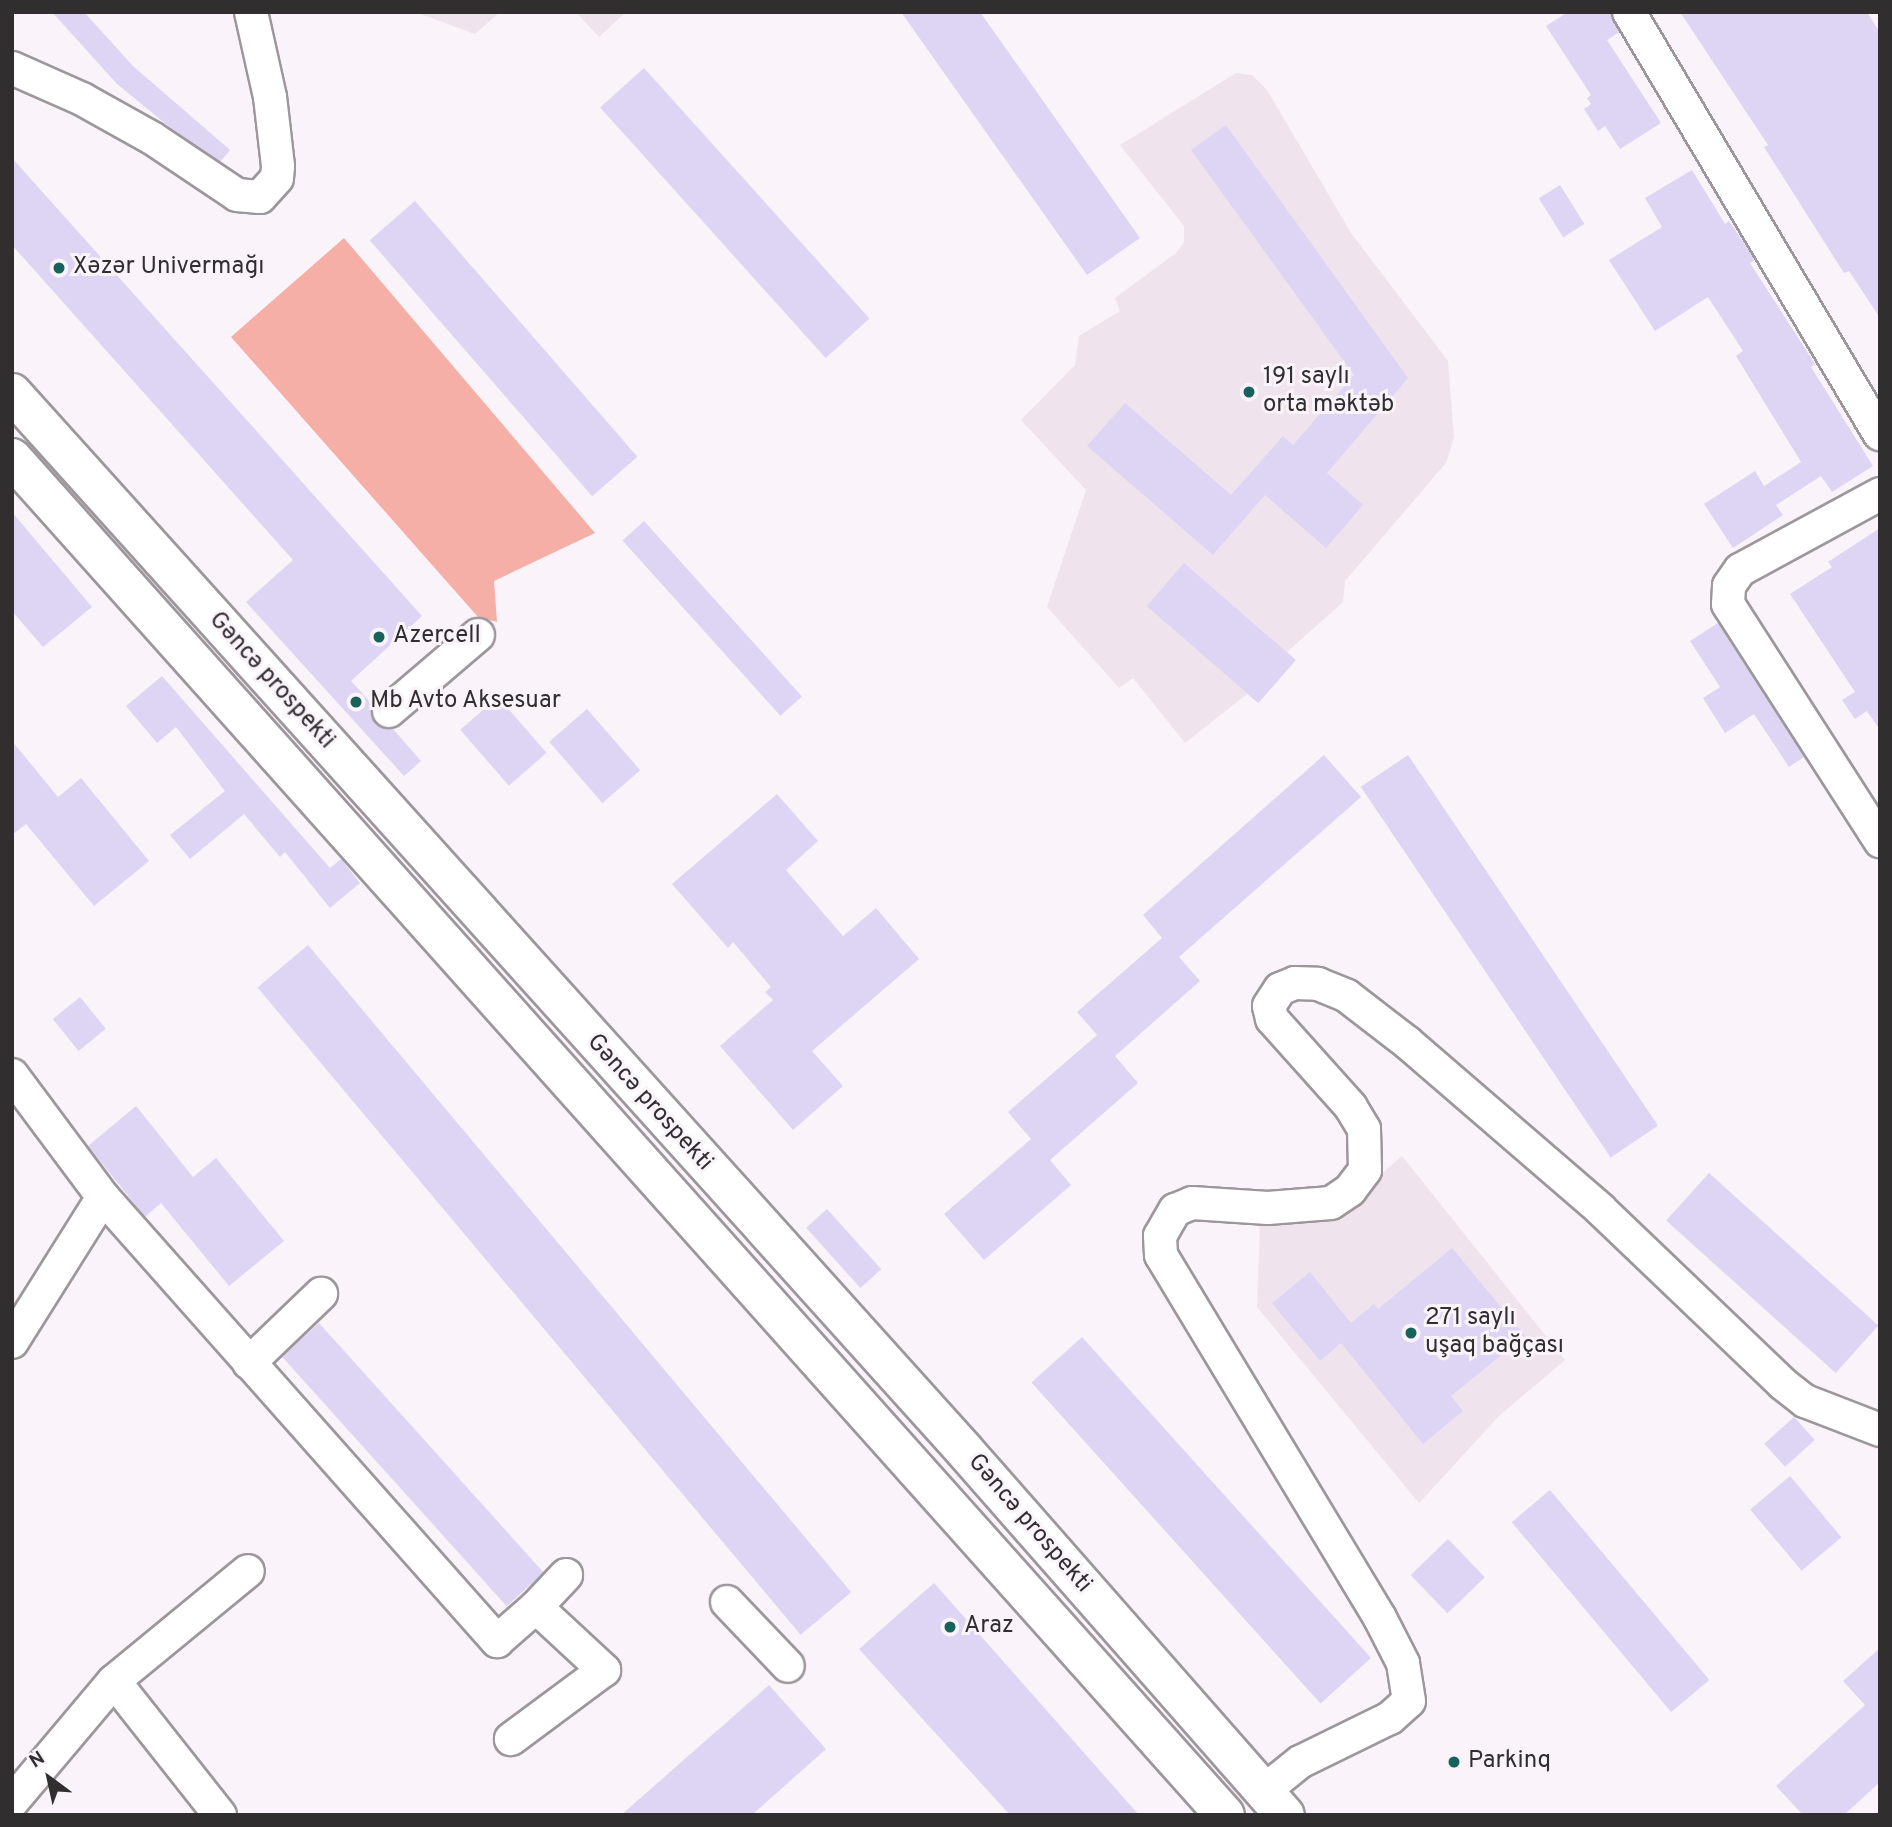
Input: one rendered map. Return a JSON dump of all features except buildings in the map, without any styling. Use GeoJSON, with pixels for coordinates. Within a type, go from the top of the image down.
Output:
{"type":"FeatureCollection","features":[{"type":"Feature","properties":{"kind":"main road","name":"Gəncə prospekti"},"geometry":{"type":"LineString","coordinates":[[12,393],[964,1450],[1274,1803]]}},
{"type":"Feature","properties":{"kind":"main road","name":"Gəncə prospekti"},"geometry":{"type":"LineString","coordinates":[[12,458],[623,1146],[928,1480],[1225,1815]]}},
{"type":"Feature","properties":{"kind":"main road"},"geometry":{"type":"LineString","coordinates":[[928,1480],[964,1450]]}},
{"type":"Feature","properties":{"kind":"street"},"geometry":{"type":"LineString","coordinates":[[12,68],[82,99],[152,138],[237,195],[260,197],[277,178],[278,166],[270,97],[251,12]]}},
{"type":"Feature","properties":{"kind":"street"},"geometry":{"type":"LineString","coordinates":[[1629,12],[1880,434]]}},
{"type":"Feature","properties":{"kind":"street"},"geometry":{"type":"LineString","coordinates":[[1880,494],[1740,570],[1729,586],[1728,604],[1880,841]]}},
{"type":"Feature","properties":{"kind":"street"},"geometry":{"type":"LineString","coordinates":[[388,711],[478,635]]}},
{"type":"Feature","properties":{"kind":"street"},"geometry":{"type":"LineString","coordinates":[[1274,1803],[1300,1762],[1390,1718],[1409,1701],[1403,1663],[1380,1618],[1161,1255],[1160,1236],[1175,1210],[1206,1202],[1268,1208],[1331,1203],[1350,1190],[1365,1170],[1364,1129],[1350,1107],[1272,1019],[1269,1006],[1280,989],[1295,983],[1318,984],[1347,996],[1408,1043],[1600,1209],[1783,1384],[1805,1401],[1880,1430]]}},
{"type":"Feature","properties":{"kind":"street"},"geometry":{"type":"LineString","coordinates":[[12,1075],[103,1198],[497,1641],[536,1607],[566,1575]]}},
{"type":"Feature","properties":{"kind":"street"},"geometry":{"type":"LineString","coordinates":[[12,1342],[103,1198]]}},
{"type":"Feature","properties":{"kind":"street"},"geometry":{"type":"LineString","coordinates":[[249,1363],[321,1294]]}},
{"type":"Feature","properties":{"kind":"street"},"geometry":{"type":"LineString","coordinates":[[12,1802],[114,1681],[248,1571]]}},
{"type":"Feature","properties":{"kind":"street"},"geometry":{"type":"LineString","coordinates":[[727,1602],[788,1666]]}},
{"type":"Feature","properties":{"kind":"street"},"geometry":{"type":"LineString","coordinates":[[511,1740],[604,1670],[536,1607]]}},
{"type":"Feature","properties":{"kind":"street"},"geometry":{"type":"LineString","coordinates":[[114,1681],[220,1815]]}},
{"type":"Feature","properties":{"kind":"shaded area"},"geometry":{"type":"Polygon","coordinates":[[[415,12],[500,12],[475,34],[415,12]]]}},
{"type":"Feature","properties":{"kind":"shaded area"},"geometry":{"type":"Polygon","coordinates":[[[576,12],[626,12],[599,37],[576,12]]]}},
{"type":"Feature","properties":{"kind":"shaded area","name":"191 saylı orta məktəb"},"geometry":{"type":"Polygon","coordinates":[[[1236,73],[1252,75],[1267,90],[1351,233],[1448,361],[1454,437],[1446,463],[1345,581],[1343,602],[1287,652],[1296,660],[1258,703],[1247,694],[1185,743],[1133,678],[1119,688],[1047,607],[1086,490],[1021,420],[1075,365],[1079,336],[1120,311],[1115,298],[1176,253],[1184,242],[1184,226],[1120,145],[1236,73]]]}},
{"type":"Feature","properties":{"kind":"shaded area"},"geometry":{"type":"Polygon","coordinates":[[[344,238],[595,533],[494,581],[497,622],[478,617],[231,337],[344,238]]]}},
{"type":"Feature","properties":{"kind":"shaded area","name":"271 saylı uşaq bağçası"},"geometry":{"type":"Polygon","coordinates":[[[1402,1156],[1565,1360],[1499,1416],[1419,1503],[1257,1307],[1260,1222],[1302,1222],[1338,1212],[1402,1156]]]}},
{"type":"Feature","properties":{"kind":"place","name":"Xəzər Univermağı"},"geometry":{"type":"Point","coordinates":[59,268]}},
{"type":"Feature","properties":{"kind":"place","name":"191 saylı orta məktəb"},"geometry":{"type":"Point","coordinates":[1249,392]}},
{"type":"Feature","properties":{"kind":"place","name":"Azercell"},"geometry":{"type":"Point","coordinates":[379,637]}},
{"type":"Feature","properties":{"kind":"place","name":"Mb Avto Aksesuar"},"geometry":{"type":"Point","coordinates":[356,702]}},
{"type":"Feature","properties":{"kind":"place","name":"271 saylı uşaq bağçası"},"geometry":{"type":"Point","coordinates":[1411,1333]}},
{"type":"Feature","properties":{"kind":"place","name":"Araz"},"geometry":{"type":"Point","coordinates":[950,1627]}},
{"type":"Feature","properties":{"kind":"place","name":"Parkinq"},"geometry":{"type":"Point","coordinates":[1454,1762]}}]}
